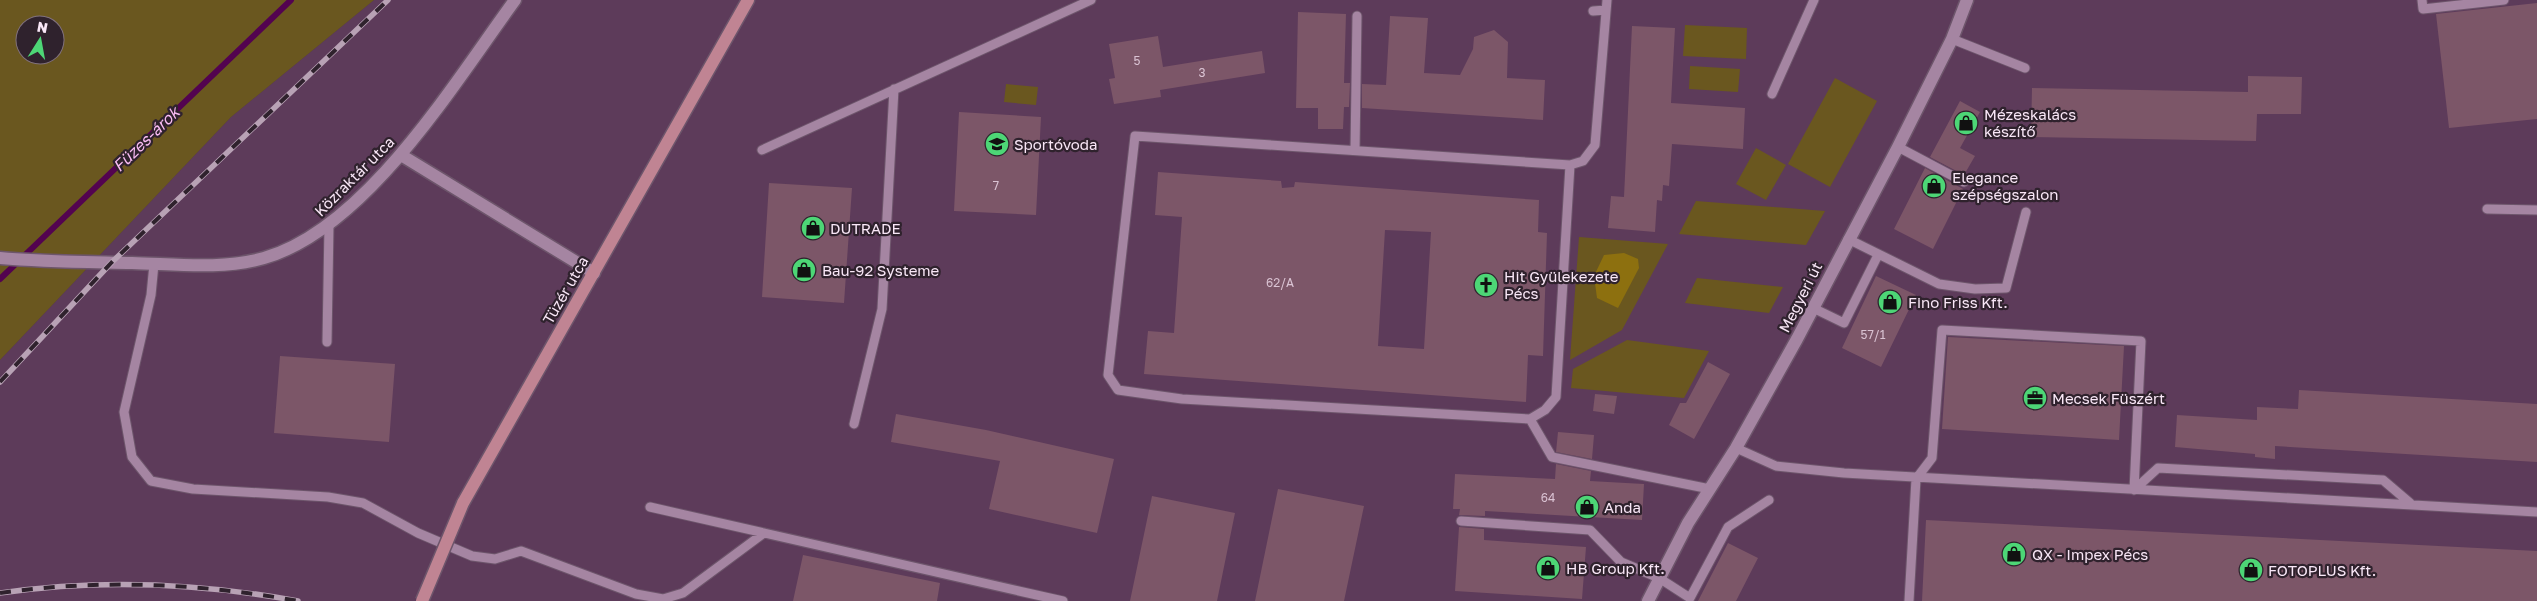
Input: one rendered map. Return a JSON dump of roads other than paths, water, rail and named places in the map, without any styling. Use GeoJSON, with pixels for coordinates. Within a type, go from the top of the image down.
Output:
{"type":"FeatureCollection","features":[{"type":"Feature","properties":{"kind":"street","name":"Közraktár utca"},"geometry":{"type":"LineString","coordinates":[[0,258],[27,261],[213,265],[264,258],[311,238],[329,225],[401,155],[515,0]]}},
{"type":"Feature","properties":{"kind":"street","name":"Tüzér utca"},"geometry":{"type":"LineString","coordinates":[[422,601],[463,503],[748,0]]}},
{"type":"Feature","properties":{"kind":"street","name":"Megyeri út"},"geometry":{"type":"LineString","coordinates":[[1648,601],[1659,578],[1736,448],[1813,308],[1898,147],[1952,39],[1967,0]]}},
{"type":"Feature","properties":{"kind":"street"},"geometry":{"type":"LineString","coordinates":[[401,155],[594,272]]}},
{"type":"Feature","properties":{"kind":"lane"},"geometry":{"type":"LineString","coordinates":[[762,150],[1092,0]]}},
{"type":"Feature","properties":{"kind":"lane"},"geometry":{"type":"LineString","coordinates":[[1570,165],[1556,397],[1545,410],[1530,419],[1182,398],[1118,390],[1108,375],[1135,136],[1570,165],[1583,161],[1595,145],[1607,0]]}},
{"type":"Feature","properties":{"kind":"lane"},"geometry":{"type":"LineString","coordinates":[[1772,94],[1814,0]]}},
{"type":"Feature","properties":{"kind":"lane"},"geometry":{"type":"LineString","coordinates":[[2422,0],[2423,9],[2504,0]]}},
{"type":"Feature","properties":{"kind":"lane"},"geometry":{"type":"LineString","coordinates":[[1593,11],[1606,10]]}},
{"type":"Feature","properties":{"kind":"lane"},"geometry":{"type":"LineString","coordinates":[[1355,150],[1357,16]]}},
{"type":"Feature","properties":{"kind":"lane"},"geometry":{"type":"LineString","coordinates":[[1952,39],[2025,68]]}},
{"type":"Feature","properties":{"kind":"lane"},"geometry":{"type":"LineString","coordinates":[[854,424],[882,308],[894,89]]}},
{"type":"Feature","properties":{"kind":"lane"},"geometry":{"type":"LineString","coordinates":[[1898,147],[1964,182]]}},
{"type":"Feature","properties":{"kind":"lane"},"geometry":{"type":"LineString","coordinates":[[2487,208],[2537,210]]}},
{"type":"Feature","properties":{"kind":"lane"},"geometry":{"type":"LineString","coordinates":[[1848,239],[1939,284],[1975,289],[2006,288],[2026,212]]}},
{"type":"Feature","properties":{"kind":"lane"},"geometry":{"type":"LineString","coordinates":[[327,342],[329,225]]}},
{"type":"Feature","properties":{"kind":"lane"},"geometry":{"type":"LineString","coordinates":[[1813,308],[1844,323],[1878,255]]}},
{"type":"Feature","properties":{"kind":"lane"},"geometry":{"type":"LineString","coordinates":[[154,264],[151,295],[124,412],[132,457],[151,481],[193,490],[328,497],[364,503],[418,533],[472,556],[494,559],[521,551],[636,594],[663,599],[683,593],[764,533]]}},
{"type":"Feature","properties":{"kind":"lane"},"geometry":{"type":"LineString","coordinates":[[1909,601],[1916,479],[1932,458],[1942,330],[2141,341],[2134,490]]}},
{"type":"Feature","properties":{"kind":"lane"},"geometry":{"type":"LineString","coordinates":[[1530,419],[1552,457],[1710,489]]}},
{"type":"Feature","properties":{"kind":"lane"},"geometry":{"type":"LineString","coordinates":[[1736,448],[1776,466],[1916,479],[2537,512]]}},
{"type":"Feature","properties":{"kind":"lane"},"geometry":{"type":"LineString","coordinates":[[2134,490],[2158,468],[2384,480],[2410,504]]}},
{"type":"Feature","properties":{"kind":"lane"},"geometry":{"type":"LineString","coordinates":[[1461,521],[1590,530],[1620,562],[1659,578],[1690,598],[1728,527],[1769,500]]}},
{"type":"Feature","properties":{"kind":"lane"},"geometry":{"type":"LineString","coordinates":[[650,508],[1064,601]]}},
{"type":"Feature","properties":{"kind":"waterway","name":"Füzes-árok"},"geometry":{"type":"LineString","coordinates":[[0,279],[291,0]]}},
{"type":"Feature","properties":{"kind":"railway"},"geometry":{"type":"LineString","coordinates":[[0,382],[112,262],[388,0]]}},
{"type":"Feature","properties":{"kind":"railway"},"geometry":{"type":"LineString","coordinates":[[0,593],[75,586],[149,585],[224,590],[298,601]]}},
{"type":"Feature","properties":{"kind":"place","name":"Mézeskalács készítő"},"geometry":{"type":"Point","coordinates":[1966,123]}},
{"type":"Feature","properties":{"kind":"place","name":"Sportóvoda"},"geometry":{"type":"Point","coordinates":[997,144]}},
{"type":"Feature","properties":{"kind":"place","name":"Elegance szépségszalon"},"geometry":{"type":"Point","coordinates":[1934,186]}},
{"type":"Feature","properties":{"kind":"place","name":"DUTRADE"},"geometry":{"type":"Point","coordinates":[813,228]}},
{"type":"Feature","properties":{"kind":"place","name":"Bau-92 Systeme"},"geometry":{"type":"Point","coordinates":[804,270]}},
{"type":"Feature","properties":{"kind":"place","name":"Hit Gyülekezete Pécs"},"geometry":{"type":"Point","coordinates":[1486,285]}},
{"type":"Feature","properties":{"kind":"place","name":"Fino Friss Kft."},"geometry":{"type":"Point","coordinates":[1890,302]}},
{"type":"Feature","properties":{"kind":"place","name":"Mecsek Füszért"},"geometry":{"type":"Point","coordinates":[2035,398]}},
{"type":"Feature","properties":{"kind":"place","name":"Anda"},"geometry":{"type":"Point","coordinates":[1587,507]}},
{"type":"Feature","properties":{"kind":"place","name":"QX - Impex Pécs"},"geometry":{"type":"Point","coordinates":[2014,554]}},
{"type":"Feature","properties":{"kind":"place","name":"HB Group Kft."},"geometry":{"type":"Point","coordinates":[1548,568]}},
{"type":"Feature","properties":{"kind":"place","name":"FOTOPLUS Kft."},"geometry":{"type":"Point","coordinates":[2251,570]}}]}
